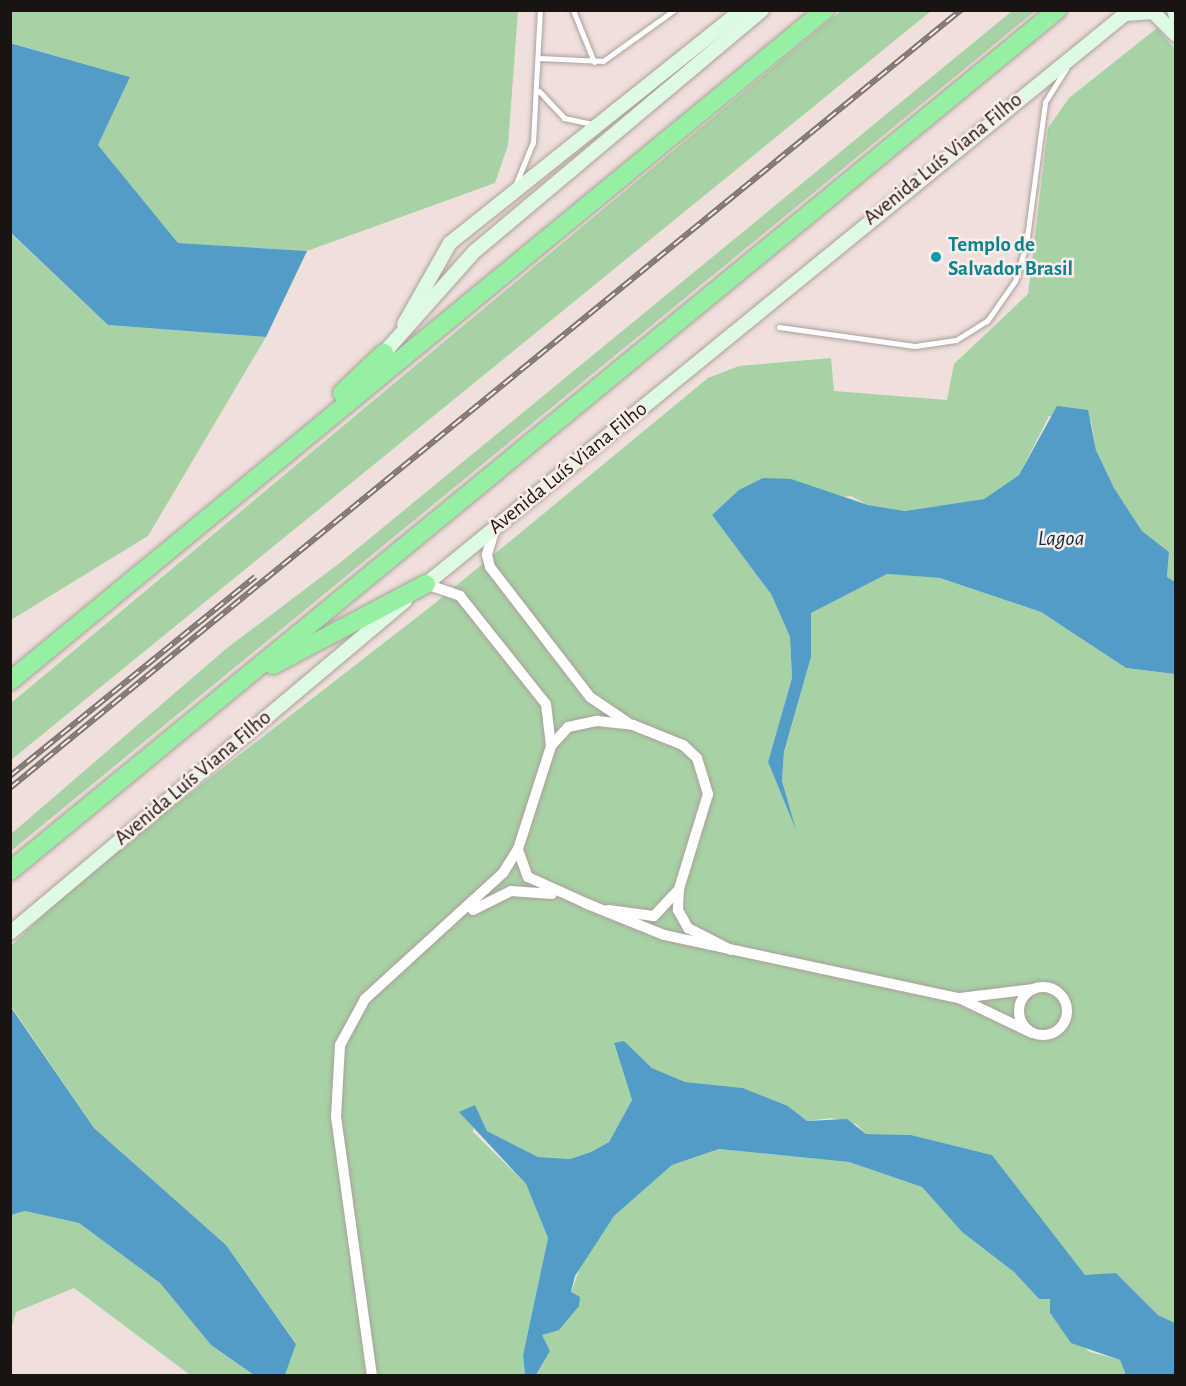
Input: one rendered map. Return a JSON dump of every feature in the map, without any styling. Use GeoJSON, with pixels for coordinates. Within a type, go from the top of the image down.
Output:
{"type":"FeatureCollection","features":[{"type":"Feature","properties":{"kind":"highway"},"geometry":{"type":"LineString","coordinates":[[10,681],[825,10]]}},
{"type":"Feature","properties":{"kind":"highway","name":"Avenida Luís Viana Filho"},"geometry":{"type":"LineString","coordinates":[[10,871],[1057,10]]}},
{"type":"Feature","properties":{"kind":"highway"},"geometry":{"type":"LineString","coordinates":[[258,476],[384,353]]}},
{"type":"Feature","properties":{"kind":"highway"},"geometry":{"type":"LineString","coordinates":[[239,682],[426,584]]}},
{"type":"Feature","properties":{"kind":"main road"},"geometry":{"type":"LineString","coordinates":[[384,353],[443,252],[742,10]]}},
{"type":"Feature","properties":{"kind":"main road"},"geometry":{"type":"LineString","coordinates":[[384,353],[475,251],[762,10]]}},
{"type":"Feature","properties":{"kind":"main road"},"geometry":{"type":"LineString","coordinates":[[1174,10],[1176,16]]}},
{"type":"Feature","properties":{"kind":"main road"},"geometry":{"type":"LineString","coordinates":[[1128,12],[1153,12],[1176,35]]}},
{"type":"Feature","properties":{"kind":"main road","name":"Avenida Luís Viana Filho"},"geometry":{"type":"LineString","coordinates":[[10,933],[426,584],[1080,46],[1128,12]]}},
{"type":"Feature","properties":{"kind":"street"},"geometry":{"type":"LineString","coordinates":[[495,528],[487,555],[489,567],[590,697],[633,725],[683,745],[697,758],[706,777],[706,806],[678,889],[660,911],[646,917],[585,903]]}},
{"type":"Feature","properties":{"kind":"street"},"geometry":{"type":"LineString","coordinates":[[372,1376],[336,1117],[335,1068],[340,1044],[365,999],[493,885],[518,849],[551,746],[546,704],[460,596],[426,584]]}},
{"type":"Feature","properties":{"kind":"street"},"geometry":{"type":"LineString","coordinates":[[551,746],[575,724],[633,725]]}},
{"type":"Feature","properties":{"kind":"street"},"geometry":{"type":"LineString","coordinates":[[518,849],[528,877],[563,896],[663,935],[959,998],[1032,1033],[1054,1032],[1067,1014],[1058,993],[1035,989],[959,998]]}},
{"type":"Feature","properties":{"kind":"street"},"geometry":{"type":"LineString","coordinates":[[678,889],[684,925],[731,950]]}},
{"type":"Feature","properties":{"kind":"street"},"geometry":{"type":"LineString","coordinates":[[459,917],[511,891],[563,896]]}},
{"type":"Feature","properties":{"kind":"street"},"geometry":{"type":"LineString","coordinates":[[1032,1033],[1022,1022],[1020,1006],[1035,989]]}},
{"type":"Feature","properties":{"kind":"lane"},"geometry":{"type":"LineString","coordinates":[[508,198],[533,142],[539,91],[540,10]]}},
{"type":"Feature","properties":{"kind":"lane"},"geometry":{"type":"LineString","coordinates":[[573,10],[594,62]]}},
{"type":"Feature","properties":{"kind":"lane"},"geometry":{"type":"LineString","coordinates":[[538,58],[594,62],[620,55],[675,10]]}},
{"type":"Feature","properties":{"kind":"lane"},"geometry":{"type":"LineString","coordinates":[[779,327],[915,346],[956,340],[987,321],[1015,281],[1026,245],[1045,102],[1080,46]]}},
{"type":"Feature","properties":{"kind":"lane"},"geometry":{"type":"LineString","coordinates":[[539,91],[549,108],[574,123],[603,121]]}},
{"type":"Feature","properties":{"kind":"green space"},"geometry":{"type":"Polygon","coordinates":[[[842,10],[931,11],[11,760],[11,703],[842,10]]]}},
{"type":"Feature","properties":{"kind":"green space"},"geometry":{"type":"Polygon","coordinates":[[[10,11],[518,11],[508,145],[495,183],[307,251],[178,243],[98,145],[130,77],[11,43],[10,11]]]}},
{"type":"Feature","properties":{"kind":"green space"},"geometry":{"type":"Polygon","coordinates":[[[1012,11],[1035,11],[11,851],[11,834],[227,648],[341,562],[1012,11]]]}},
{"type":"Feature","properties":{"kind":"green space"},"geometry":{"type":"Polygon","coordinates":[[[1157,28],[1175,49],[1175,582],[1167,578],[1169,552],[1142,531],[1114,488],[1096,450],[1091,421],[1049,416],[1019,475],[984,499],[905,511],[868,505],[851,496],[712,515],[771,594],[790,637],[792,678],[768,762],[794,825],[782,781],[784,753],[811,657],[811,613],[887,574],[940,578],[1041,612],[1126,668],[1175,674],[1175,1323],[1158,1315],[1116,1273],[1085,1276],[992,1155],[911,1135],[866,1134],[856,1124],[831,1118],[807,1121],[788,1106],[743,1088],[685,1082],[652,1068],[624,1041],[614,1044],[632,1100],[609,1142],[591,1152],[570,1159],[538,1157],[487,1131],[475,1105],[473,1132],[526,1184],[548,1238],[523,1355],[525,1375],[285,1375],[296,1343],[226,1245],[94,1128],[11,1006],[11,946],[86,874],[434,604],[708,378],[739,366],[831,358],[834,391],[947,400],[954,364],[1028,294],[1048,128],[1069,98],[1157,28]]]}},
{"type":"Feature","properties":{"kind":"green space"},"geometry":{"type":"Polygon","coordinates":[[[10,233],[108,325],[266,337],[148,536],[11,620],[10,233]]]}},
{"type":"Feature","properties":{"kind":"green space"},"geometry":{"type":"Polygon","coordinates":[[[719,1149],[849,1162],[922,1187],[962,1232],[1014,1272],[1039,1299],[1050,1299],[1050,1313],[1065,1334],[1090,1352],[1120,1360],[1126,1375],[536,1376],[550,1351],[541,1335],[571,1293],[584,1256],[614,1216],[672,1165],[719,1149]]]}},
{"type":"Feature","properties":{"kind":"green space"},"geometry":{"type":"Polygon","coordinates":[[[25,1211],[79,1223],[160,1283],[211,1345],[254,1375],[190,1375],[74,1288],[16,1312],[11,1329],[11,1215],[25,1211]]]}},
{"type":"Feature","properties":{"kind":"water"},"geometry":{"type":"Polygon","coordinates":[[[10,43],[130,77],[98,145],[178,243],[307,251],[266,337],[108,325],[11,233],[10,43]]]}},
{"type":"Feature","properties":{"kind":"water","name":"Lagoa"},"geometry":{"type":"Polygon","coordinates":[[[1057,406],[1088,410],[1096,450],[1114,488],[1142,531],[1169,552],[1167,577],[1175,582],[1175,674],[1126,668],[1041,612],[940,578],[887,574],[811,613],[811,657],[784,752],[782,781],[796,830],[768,762],[792,678],[790,637],[771,594],[712,515],[739,490],[763,478],[791,479],[868,505],[905,511],[984,499],[1019,475],[1057,406]]]}},
{"type":"Feature","properties":{"kind":"water"},"geometry":{"type":"Polygon","coordinates":[[[10,1006],[94,1128],[226,1245],[296,1344],[285,1375],[254,1375],[211,1345],[160,1283],[79,1223],[25,1211],[11,1215],[10,1006]]]}},
{"type":"Feature","properties":{"kind":"water"},"geometry":{"type":"Polygon","coordinates":[[[624,1041],[652,1068],[685,1082],[743,1088],[788,1106],[807,1121],[847,1119],[866,1134],[911,1135],[992,1155],[1085,1275],[1116,1273],[1158,1315],[1175,1323],[1175,1375],[1126,1375],[1120,1360],[1071,1343],[1050,1313],[1050,1299],[1039,1299],[1014,1272],[962,1232],[922,1187],[849,1162],[719,1149],[672,1165],[614,1216],[575,1276],[571,1292],[580,1297],[579,1306],[559,1330],[542,1335],[550,1351],[536,1375],[525,1375],[523,1355],[548,1238],[526,1184],[459,1112],[475,1105],[487,1131],[538,1157],[570,1159],[591,1152],[609,1142],[632,1100],[614,1043],[624,1041]]]}},
{"type":"Feature","properties":{"kind":"railway"},"geometry":{"type":"LineString","coordinates":[[10,788],[961,10]]}},
{"type":"Feature","properties":{"kind":"railway"},"geometry":{"type":"LineString","coordinates":[[10,776],[255,577]]}},
{"type":"Feature","properties":{"kind":"place","name":"Templo de Salvador Brasil"},"geometry":{"type":"Point","coordinates":[936,257]}}]}
